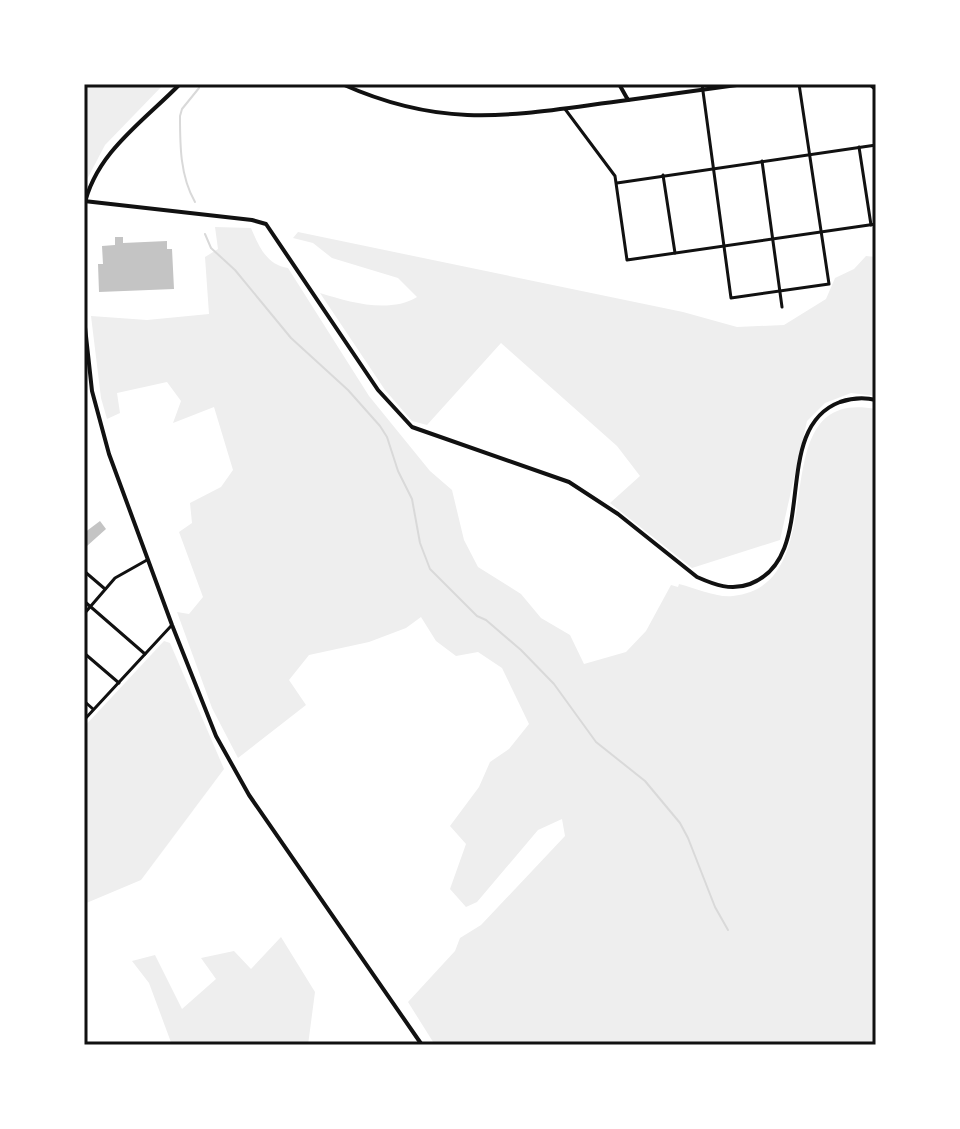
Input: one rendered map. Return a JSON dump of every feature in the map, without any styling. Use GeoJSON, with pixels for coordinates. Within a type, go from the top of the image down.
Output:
{"type":"FeatureCollection","features":[{"type":"Feature","properties":{"kind":"street"},"geometry":{"type":"LineString","coordinates":[[180,84],[115,145],[84,203],[266,224],[378,390],[412,427],[569,482],[618,514],[697,577],[712,584],[745,586],[772,570],[784,545],[811,423],[823,410],[851,398],[876,400]]}},
{"type":"Feature","properties":{"kind":"street"},"geometry":{"type":"LineString","coordinates":[[342,84],[406,108],[457,116],[510,116],[702,87],[744,84]]}},
{"type":"Feature","properties":{"kind":"street"},"geometry":{"type":"LineString","coordinates":[[619,84],[628,100]]}},
{"type":"Feature","properties":{"kind":"street"},"geometry":{"type":"LineString","coordinates":[[702,87],[731,298],[829,284],[799,84]]}},
{"type":"Feature","properties":{"kind":"street"},"geometry":{"type":"LineString","coordinates":[[869,84],[876,90]]}},
{"type":"Feature","properties":{"kind":"street"},"geometry":{"type":"LineString","coordinates":[[565,109],[615,176],[627,260],[874,224],[859,147]]}},
{"type":"Feature","properties":{"kind":"street"},"geometry":{"type":"LineString","coordinates":[[617,183],[876,145]]}},
{"type":"Feature","properties":{"kind":"street"},"geometry":{"type":"LineString","coordinates":[[762,161],[782,307]]}},
{"type":"Feature","properties":{"kind":"street"},"geometry":{"type":"LineString","coordinates":[[663,175],[675,253]]}},
{"type":"Feature","properties":{"kind":"street"},"geometry":{"type":"LineString","coordinates":[[84,318],[90,379],[113,467],[206,714],[231,766],[422,1045]]}},
{"type":"Feature","properties":{"kind":"street"},"geometry":{"type":"LineString","coordinates":[[84,614],[115,578],[148,559]]}},
{"type":"Feature","properties":{"kind":"street"},"geometry":{"type":"LineString","coordinates":[[84,571],[105,589]]}},
{"type":"Feature","properties":{"kind":"street"},"geometry":{"type":"LineString","coordinates":[[84,601],[145,654]]}},
{"type":"Feature","properties":{"kind":"street"},"geometry":{"type":"LineString","coordinates":[[84,720],[172,625]]}},
{"type":"Feature","properties":{"kind":"street"},"geometry":{"type":"LineString","coordinates":[[84,653],[119,683]]}},
{"type":"Feature","properties":{"kind":"street"},"geometry":{"type":"LineString","coordinates":[[84,701],[94,710]]}},
{"type":"Feature","properties":{"kind":"shaded area"},"geometry":{"type":"Polygon","coordinates":[[[84,84],[164,84],[105,145],[84,185],[84,84]]]}},
{"type":"Feature","properties":{"kind":"shaded area"},"geometry":{"type":"Polygon","coordinates":[[[215,227],[251,228],[269,259],[288,268],[369,396],[430,471],[452,490],[464,540],[478,567],[521,594],[541,618],[570,635],[584,664],[626,652],[646,631],[671,585],[733,596],[765,584],[784,558],[794,525],[806,455],[818,427],[840,410],[876,409],[876,1045],[435,1045],[408,1002],[455,951],[460,938],[481,925],[565,836],[562,819],[538,830],[477,902],[466,907],[450,889],[466,844],[450,826],[479,787],[490,762],[509,749],[529,724],[502,668],[478,652],[456,656],[436,641],[421,617],[406,628],[369,642],[309,655],[289,680],[306,705],[238,758],[212,708],[177,612],[189,614],[203,597],[179,532],[192,523],[190,503],[221,487],[233,470],[214,407],[173,423],[181,401],[167,382],[117,393],[120,413],[107,419],[101,398],[91,316],[147,320],[209,314],[205,257],[218,249],[215,227]]]}},
{"type":"Feature","properties":{"kind":"shaded area"},"geometry":{"type":"Polygon","coordinates":[[[298,232],[683,312],[737,327],[784,325],[826,299],[835,278],[854,269],[866,256],[876,257],[876,396],[851,393],[825,403],[807,421],[780,540],[692,568],[610,503],[640,476],[617,446],[501,343],[427,425],[412,421],[385,390],[320,293],[382,306],[417,297],[398,278],[332,258],[313,243],[293,238],[298,232]]]}},
{"type":"Feature","properties":{"kind":"shaded area"},"geometry":{"type":"Polygon","coordinates":[[[164,641],[170,643],[224,769],[141,880],[84,904],[84,727],[164,641]]]}},
{"type":"Feature","properties":{"kind":"shaded area"},"geometry":{"type":"Polygon","coordinates":[[[281,937],[315,992],[308,1045],[172,1045],[149,983],[132,961],[155,955],[182,1009],[216,979],[201,958],[234,951],[251,969],[281,937]]]}},
{"type":"Feature","properties":{"kind":"building"},"geometry":{"type":"Polygon","coordinates":[[[115,237],[123,237],[123,243],[167,241],[167,249],[172,249],[174,289],[99,292],[98,264],[103,264],[102,246],[115,245],[115,237]]]}},
{"type":"Feature","properties":{"kind":"building"},"geometry":{"type":"Polygon","coordinates":[[[100,521],[106,529],[87,546],[84,533],[100,521]]]}},
{"type":"Feature","properties":{"kind":"waterway"},"geometry":{"type":"LineString","coordinates":[[195,202],[184,171],[180,116],[199,84]]}},
{"type":"Feature","properties":{"kind":"waterway"},"geometry":{"type":"LineString","coordinates":[[205,234],[211,248],[235,270],[291,338],[348,390],[380,426],[412,499],[420,543],[430,569],[477,616],[521,650],[554,684],[596,742],[645,781],[680,823],[715,907],[728,930]]}}]}
